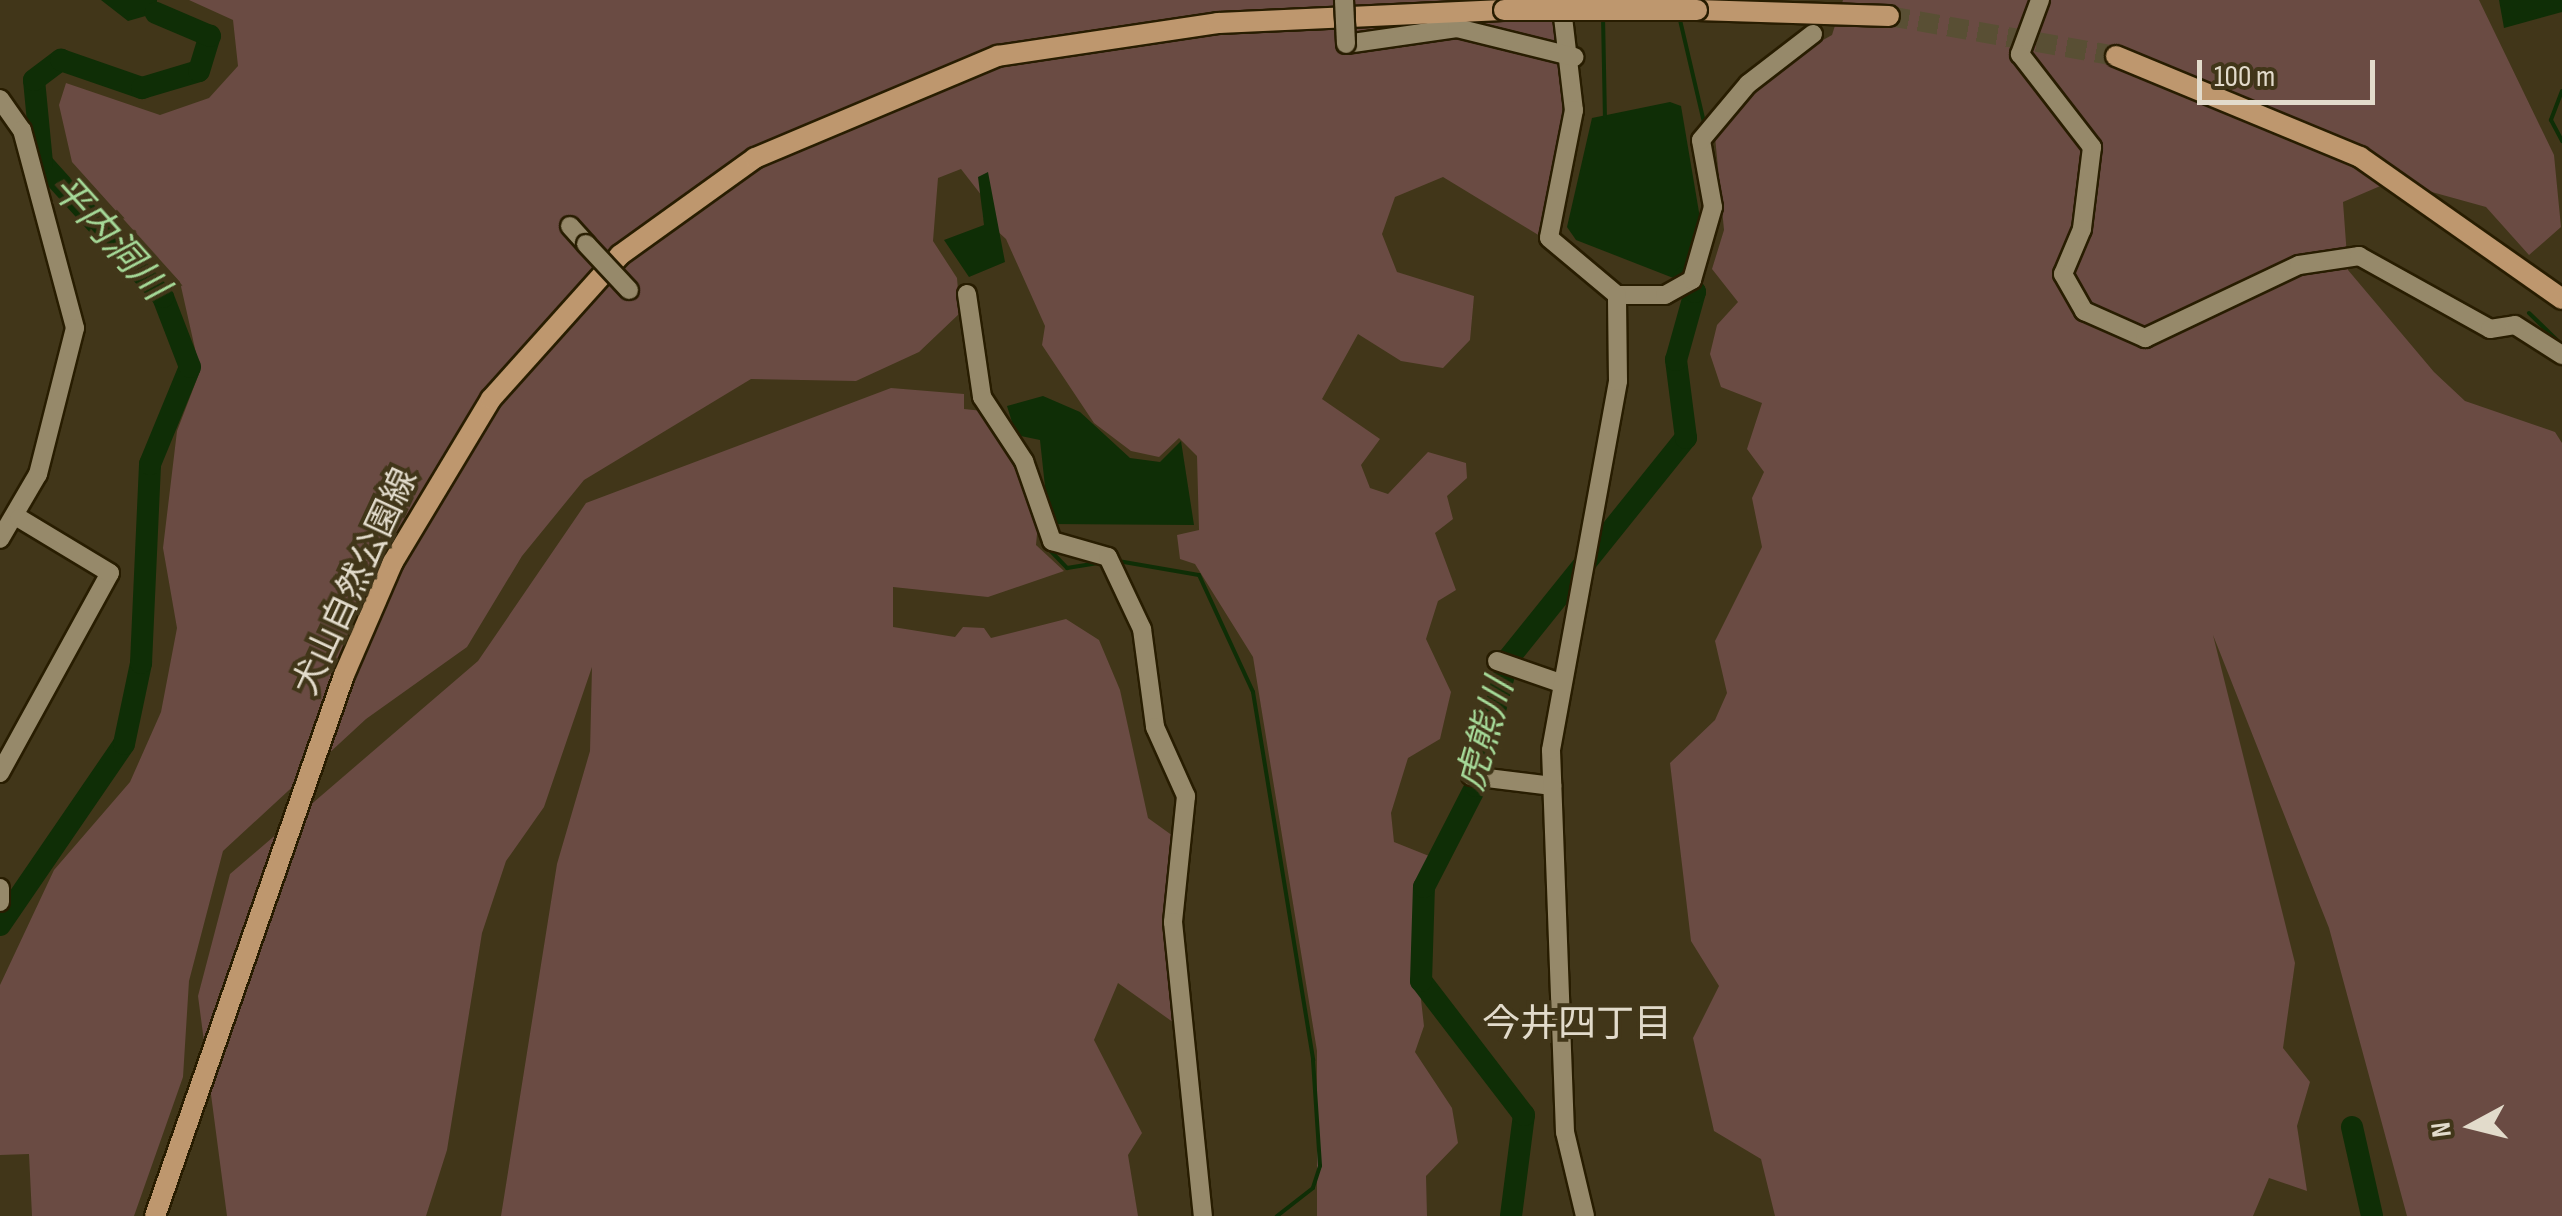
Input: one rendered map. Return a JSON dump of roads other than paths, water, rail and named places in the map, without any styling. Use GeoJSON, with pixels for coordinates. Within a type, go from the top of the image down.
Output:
{"type":"FeatureCollection","features":[{"type":"Feature","properties":{"kind":"main road","name":"犬山自然公園線"},"geometry":{"type":"LineString","coordinates":[[155,1216],[338,693],[394,562],[491,399],[620,255],[756,158],[840,115],[998,56],[1218,23],[1504,10],[1890,16]]}},
{"type":"Feature","properties":{"kind":"main road"},"geometry":{"type":"LineString","coordinates":[[2116,56],[2360,157],[2562,299]]}},
{"type":"Feature","properties":{"kind":"street"},"geometry":{"type":"LineString","coordinates":[[1344,0],[1347,51],[1457,28],[1574,57]]}},
{"type":"Feature","properties":{"kind":"street"},"geometry":{"type":"LineString","coordinates":[[1561,0],[1574,57],[1574,110],[1549,238],[1617,294],[1688,284],[1713,206],[1708,132],[1748,84],[1814,34]]}},
{"type":"Feature","properties":{"kind":"street"},"geometry":{"type":"LineString","coordinates":[[2040,0],[2020,54],[2092,147],[2082,229],[2062,274],[2084,311],[2145,338],[2299,265],[2359,256],[2490,329],[2516,325],[2562,355]]}},
{"type":"Feature","properties":{"kind":"street"},"geometry":{"type":"LineString","coordinates":[[0,99],[22,130],[75,328],[58,413],[20,518],[0,539]]}},
{"type":"Feature","properties":{"kind":"street"},"geometry":{"type":"LineString","coordinates":[[570,226],[629,290]]}},
{"type":"Feature","properties":{"kind":"street"},"geometry":{"type":"LineString","coordinates":[[966,294],[982,397],[1024,461],[1052,541],[1108,557],[1142,628],[1155,727],[1186,796],[1173,922],[1203,1216]]}},
{"type":"Feature","properties":{"kind":"street"},"geometry":{"type":"LineString","coordinates":[[1584,1216],[1566,1132],[1552,786],[1560,684],[1618,381],[1617,294]]}},
{"type":"Feature","properties":{"kind":"street"},"geometry":{"type":"LineString","coordinates":[[0,774],[110,573],[20,518]]}},
{"type":"Feature","properties":{"kind":"street"},"geometry":{"type":"LineString","coordinates":[[1506,664],[1560,684]]}},
{"type":"Feature","properties":{"kind":"street"},"geometry":{"type":"LineString","coordinates":[[1480,777],[1552,786]]}},
{"type":"Feature","properties":{"kind":"street"},"geometry":{"type":"LineString","coordinates":[[0,888],[0,902]]}},
{"type":"Feature","properties":{"kind":"waterway","name":"平内洞川"},"geometry":{"type":"LineString","coordinates":[[0,925],[124,744],[141,663],[150,464],[190,367],[163,297],[42,163],[34,80],[61,60],[142,88],[199,71],[210,36],[156,13]]}},
{"type":"Feature","properties":{"kind":"waterway"},"geometry":{"type":"LineString","coordinates":[[1603,16],[1605,117]]}},
{"type":"Feature","properties":{"kind":"waterway"},"geometry":{"type":"LineString","coordinates":[[1680,20],[1705,127]]}},
{"type":"Feature","properties":{"kind":"waterway"},"geometry":{"type":"LineString","coordinates":[[2562,91],[2551,120],[2562,141]]}},
{"type":"Feature","properties":{"kind":"waterway"},"geometry":{"type":"LineString","coordinates":[[1710,140],[1716,175]]}},
{"type":"Feature","properties":{"kind":"waterway"},"geometry":{"type":"LineString","coordinates":[[1703,272],[1718,220]]}},
{"type":"Feature","properties":{"kind":"waterway","name":"虎熊川"},"geometry":{"type":"LineString","coordinates":[[1511,1216],[1524,1115],[1421,981],[1424,887],[1476,786],[1508,659],[1686,438],[1676,360],[1695,292],[1684,278]]}},
{"type":"Feature","properties":{"kind":"waterway"},"geometry":{"type":"LineString","coordinates":[[2529,313],[2562,345]]}},
{"type":"Feature","properties":{"kind":"waterway"},"geometry":{"type":"LineString","coordinates":[[1045,545],[1067,568],[1100,563]]}},
{"type":"Feature","properties":{"kind":"waterway"},"geometry":{"type":"LineString","coordinates":[[1118,561],[1199,575],[1253,692],[1313,1060],[1320,1166],[1313,1188],[1277,1216]]}},
{"type":"Feature","properties":{"kind":"waterway"},"geometry":{"type":"LineString","coordinates":[[2352,1127],[2372,1216]]}},
{"type":"Feature","properties":{"kind":"tunnel"},"geometry":{"type":"LineString","coordinates":[[1889,16],[2116,56]]}},
{"type":"Feature","properties":{"kind":"district","name":"今井四丁目"},"geometry":{"type":"Point","coordinates":[1577,1025]}}]}
